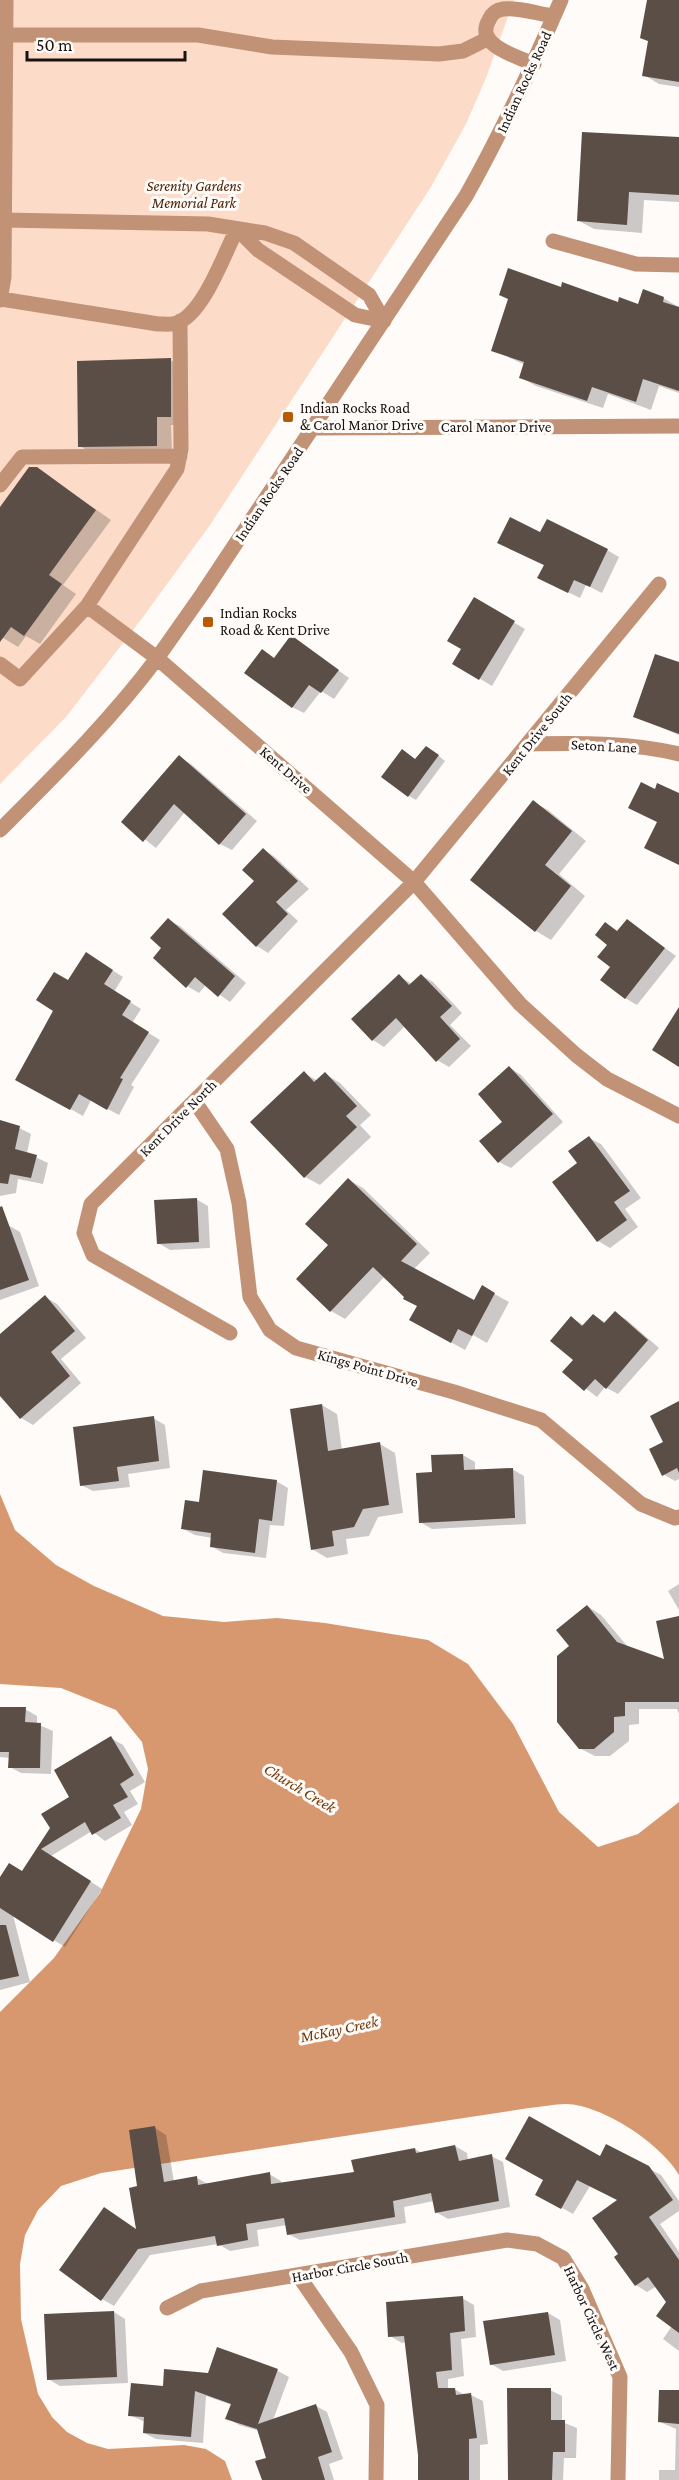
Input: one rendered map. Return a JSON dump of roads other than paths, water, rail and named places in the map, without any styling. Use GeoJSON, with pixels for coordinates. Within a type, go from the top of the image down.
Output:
{"type":"FeatureCollection","features":[{"type":"Feature","properties":{"kind":"street"},"geometry":{"type":"LineString","coordinates":[[6,0],[3,277],[0,299],[158,324],[176,324],[188,316],[202,298],[237,229]]}},
{"type":"Feature","properties":{"kind":"street","name":"Indian Rocks Road"},"geometry":{"type":"LineString","coordinates":[[0,830],[72,758],[158,658],[466,196],[501,132],[534,64],[561,0]]}},
{"type":"Feature","properties":{"kind":"street"},"geometry":{"type":"LineString","coordinates":[[534,64],[500,49],[487,39],[484,31],[494,12],[504,9],[554,16]]}},
{"type":"Feature","properties":{"kind":"street"},"geometry":{"type":"LineString","coordinates":[[5,35],[198,35],[272,47],[438,54],[463,51],[487,39]]}},
{"type":"Feature","properties":{"kind":"street"},"geometry":{"type":"LineString","coordinates":[[4,220],[208,224],[265,233],[294,243],[369,296],[384,321]]}},
{"type":"Feature","properties":{"kind":"street"},"geometry":{"type":"LineString","coordinates":[[237,229],[258,250],[355,315],[384,321]]}},
{"type":"Feature","properties":{"kind":"street"},"geometry":{"type":"LineString","coordinates":[[553,241],[636,264],[679,265]]}},
{"type":"Feature","properties":{"kind":"street"},"geometry":{"type":"LineString","coordinates":[[0,664],[20,679],[87,606],[177,469],[180,456],[180,321]]}},
{"type":"Feature","properties":{"kind":"street","name":"Carol Manor Drive"},"geometry":{"type":"LineString","coordinates":[[313,428],[679,426]]}},
{"type":"Feature","properties":{"kind":"street"},"geometry":{"type":"LineString","coordinates":[[0,485],[22,457],[180,456]]}},
{"type":"Feature","properties":{"kind":"street","name":"Kent Drive South"},"geometry":{"type":"LineString","coordinates":[[414,882],[659,584]]}},
{"type":"Feature","properties":{"kind":"street","name":"Kent Drive"},"geometry":{"type":"LineString","coordinates":[[87,606],[158,658],[414,882]]}},
{"type":"Feature","properties":{"kind":"street","name":"Seton Lane"},"geometry":{"type":"LineString","coordinates":[[528,744],[634,746],[679,754]]}},
{"type":"Feature","properties":{"kind":"street"},"geometry":{"type":"LineString","coordinates":[[414,882],[520,1004],[576,1055],[607,1079],[679,1116]]}},
{"type":"Feature","properties":{"kind":"street","name":"Kent Drive North"},"geometry":{"type":"LineString","coordinates":[[230,1333],[93,1256],[84,1233],[91,1204],[414,882]]}},
{"type":"Feature","properties":{"kind":"street","name":"Kings Point Drive"},"geometry":{"type":"LineString","coordinates":[[195,1102],[227,1149],[239,1203],[250,1297],[270,1330],[296,1348],[454,1392],[541,1420],[642,1504],[675,1518],[679,1517]]}},
{"type":"Feature","properties":{"kind":"street","name":"Harbor Circle South"},"geometry":{"type":"LineString","coordinates":[[167,2308],[201,2291],[507,2240],[537,2244]]}},
{"type":"Feature","properties":{"kind":"street","name":"Harbor Circle West"},"geometry":{"type":"LineString","coordinates":[[537,2244],[563,2258],[582,2289],[620,2378],[618,2480]]}},
{"type":"Feature","properties":{"kind":"street"},"geometry":{"type":"LineString","coordinates":[[298,2275],[351,2352],[377,2405],[376,2480]]}},
{"type":"Feature","properties":{"kind":"water"},"geometry":{"type":"Polygon","coordinates":[[[0,1494],[15,1530],[56,1565],[94,1586],[163,1616],[224,1622],[277,1618],[325,1623],[428,1640],[468,1664],[513,1724],[559,1812],[598,1847],[638,1834],[679,1802],[679,2175],[659,2151],[630,2128],[597,2111],[581,2106],[561,2104],[101,2173],[61,2186],[38,2210],[25,2235],[20,2264],[21,2319],[38,2394],[52,2417],[67,2432],[87,2443],[108,2449],[184,2445],[206,2449],[225,2461],[232,2480],[0,2480],[0,2012],[54,1958],[100,1893],[141,1809],[148,1769],[142,1742],[116,1710],[61,1688],[0,1684],[0,1494]]]}},
{"type":"Feature","properties":{"kind":"place","name":"Indian Rocks Road & Carol Manor Drive"},"geometry":{"type":"Point","coordinates":[288,417]}},
{"type":"Feature","properties":{"kind":"place","name":"Indian Rocks Road & Kent Drive"},"geometry":{"type":"Point","coordinates":[208,622]}},
{"type":"Feature","properties":{"kind":"park label","name":"Serenity Gardens Memorial Park"},"geometry":{"type":"Point","coordinates":[194,194]}},
{"type":"Feature","properties":{"kind":"water label","name":"Church Creek"},"geometry":{"type":"Point","coordinates":[300,1788]}},
{"type":"Feature","properties":{"kind":"water label","name":"McKay Creek"},"geometry":{"type":"Point","coordinates":[339,2029]}}]}
